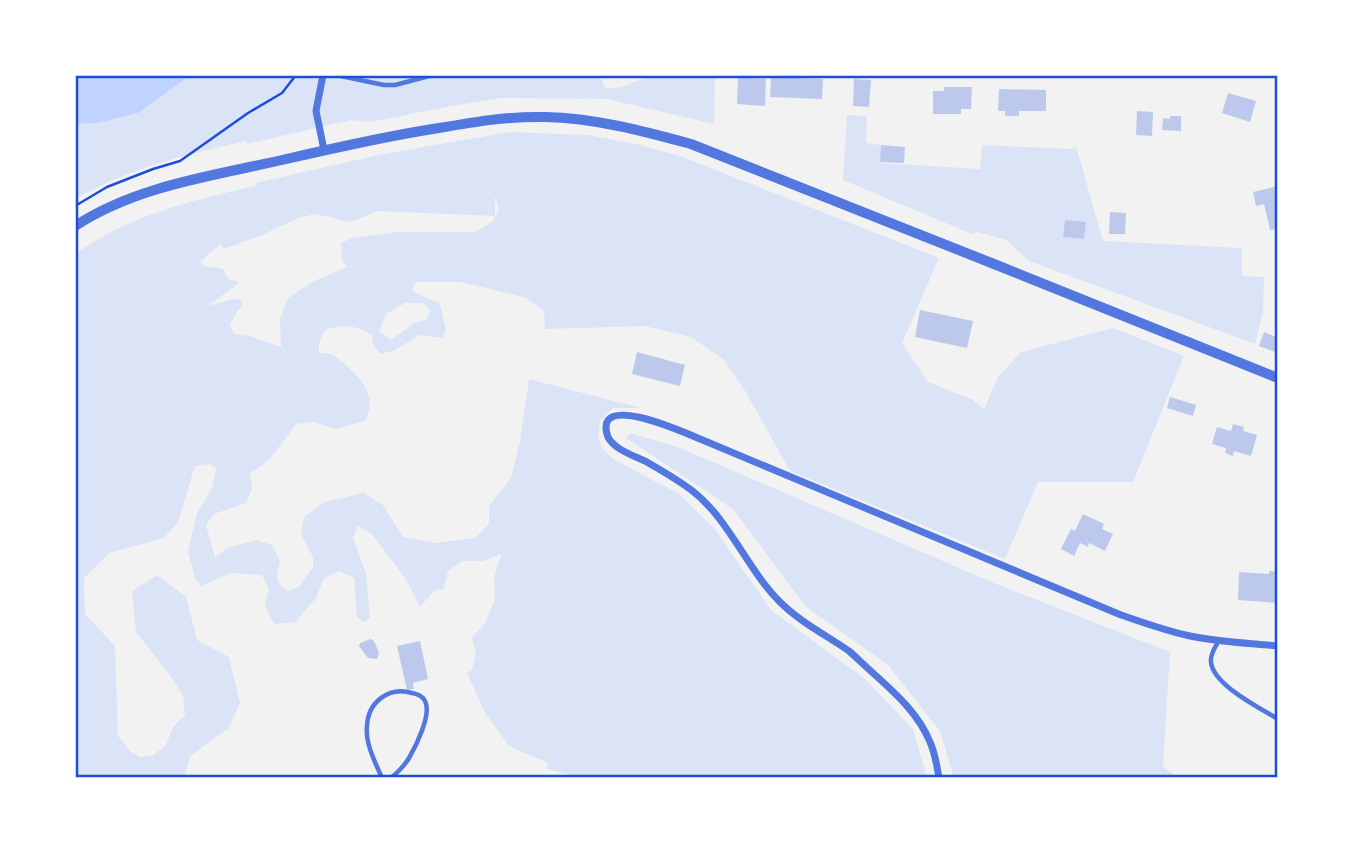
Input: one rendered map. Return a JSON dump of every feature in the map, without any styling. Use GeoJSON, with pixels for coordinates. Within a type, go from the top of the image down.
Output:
{"type":"FeatureCollection","features":[{"type":"Feature","properties":{"kind":"street"},"geometry":{"type":"LineString","coordinates":[[323,75],[316,111],[324,150]]}},
{"type":"Feature","properties":{"kind":"street"},"geometry":{"type":"LineString","coordinates":[[75,226],[122,201],[161,188],[393,135],[491,119],[544,117],[590,120],[691,144],[1278,378]]}},
{"type":"Feature","properties":{"kind":"street"},"geometry":{"type":"LineString","coordinates":[[939,778],[932,744],[922,724],[901,698],[852,653],[798,618],[780,602],[716,514],[692,491],[659,469],[617,447],[606,433],[608,422],[613,416],[623,414],[641,417],[705,440],[1121,615],[1166,631],[1219,641],[1278,646]]}},
{"type":"Feature","properties":{"kind":"lane"},"geometry":{"type":"LineString","coordinates":[[336,75],[384,85],[395,85],[433,75]]}},
{"type":"Feature","properties":{"kind":"lane"},"geometry":{"type":"LineString","coordinates":[[1219,641],[1211,654],[1214,672],[1224,684],[1278,719]]}},
{"type":"Feature","properties":{"kind":"lane"},"geometry":{"type":"LineString","coordinates":[[382,778],[369,743],[366,729],[368,720],[374,706],[384,695],[399,691],[413,693],[425,701],[423,729],[409,758],[391,778]]}},
{"type":"Feature","properties":{"kind":"path"},"geometry":{"type":"LineString","coordinates":[[75,206],[107,187],[180,161],[248,113],[282,93],[296,75]]}},
{"type":"Feature","properties":{"kind":"shaded area"},"geometry":{"type":"Polygon","coordinates":[[[191,75],[599,75],[606,89],[622,87],[652,75],[715,75],[714,124],[607,99],[500,98],[371,122],[351,120],[247,144],[246,141],[223,146],[137,171],[75,199],[75,124],[98,123],[138,113],[191,75]]]}},
{"type":"Feature","properties":{"kind":"shaded area"},"geometry":{"type":"Polygon","coordinates":[[[847,115],[867,116],[866,143],[881,145],[880,163],[980,169],[982,145],[1070,149],[1076,146],[1103,241],[1242,248],[1242,276],[1264,277],[1263,312],[1255,344],[1029,261],[1006,240],[978,232],[972,234],[843,180],[847,115]]]}},
{"type":"Feature","properties":{"kind":"shaded area"},"geometry":{"type":"Polygon","coordinates":[[[510,132],[588,135],[683,157],[939,258],[902,343],[928,382],[973,400],[984,409],[998,377],[1021,352],[1113,328],[1184,356],[1133,482],[1038,482],[1005,559],[790,471],[744,389],[723,359],[691,337],[645,326],[545,329],[544,311],[526,298],[460,282],[416,282],[412,289],[440,304],[446,330],[443,338],[420,335],[393,351],[380,354],[373,344],[372,335],[361,329],[343,326],[325,330],[319,343],[319,353],[337,358],[364,385],[370,405],[365,421],[336,429],[314,422],[296,424],[270,459],[250,474],[252,489],[246,503],[214,514],[206,525],[215,557],[228,548],[256,540],[272,545],[280,561],[278,582],[287,591],[299,587],[313,567],[313,557],[301,535],[304,517],[324,502],[364,493],[383,505],[403,537],[435,543],[475,538],[489,524],[489,506],[511,478],[520,441],[529,379],[641,408],[613,408],[600,421],[598,438],[603,449],[613,459],[679,494],[714,528],[771,610],[865,679],[913,729],[927,778],[583,778],[547,769],[548,763],[509,746],[485,713],[467,673],[472,670],[476,653],[472,638],[485,623],[495,599],[494,578],[501,554],[483,561],[463,561],[448,571],[444,589],[435,590],[420,607],[405,578],[372,534],[358,526],[353,538],[366,573],[370,617],[364,622],[357,618],[354,578],[339,571],[324,578],[316,598],[295,622],[274,624],[265,605],[269,589],[262,575],[231,573],[201,586],[195,578],[188,552],[197,513],[212,488],[216,468],[209,464],[195,466],[178,522],[164,538],[109,553],[84,578],[85,614],[115,646],[118,736],[131,752],[140,757],[152,756],[166,745],[173,727],[185,715],[183,696],[136,632],[132,591],[157,575],[186,597],[197,640],[229,657],[240,703],[228,729],[190,756],[184,778],[75,778],[75,254],[118,229],[162,211],[256,186],[255,183],[383,154],[510,132]],[[495,196],[495,216],[378,211],[350,222],[316,214],[298,218],[224,249],[220,244],[200,262],[204,266],[223,269],[228,279],[240,282],[208,306],[234,299],[241,300],[243,305],[230,325],[234,334],[250,336],[281,347],[280,319],[288,298],[312,282],[347,267],[342,261],[341,243],[352,238],[398,232],[475,232],[493,221],[499,209],[495,196]],[[405,303],[386,314],[379,331],[391,340],[414,323],[426,320],[430,311],[424,303],[405,303]]]}},
{"type":"Feature","properties":{"kind":"shaded area"},"geometry":{"type":"Polygon","coordinates":[[[630,433],[680,448],[994,583],[1170,652],[1163,766],[1177,778],[954,778],[940,731],[888,665],[806,607],[733,509],[626,438],[630,433]]]}},
{"type":"Feature","properties":{"kind":"water"},"geometry":{"type":"Polygon","coordinates":[[[75,75],[191,75],[138,113],[98,123],[75,124],[75,75]]]}},
{"type":"Feature","properties":{"kind":"building"},"geometry":{"type":"Polygon","coordinates":[[[738,77],[766,79],[765,106],[737,104],[738,77]]]}},
{"type":"Feature","properties":{"kind":"building"},"geometry":{"type":"Polygon","coordinates":[[[771,77],[823,79],[822,99],[770,97],[771,77]]]}},
{"type":"Feature","properties":{"kind":"building"},"geometry":{"type":"Polygon","coordinates":[[[854,79],[871,80],[869,107],[853,106],[854,79]]]}},
{"type":"Feature","properties":{"kind":"building"},"geometry":{"type":"Polygon","coordinates":[[[944,87],[972,87],[971,109],[961,109],[961,114],[933,114],[933,91],[944,91],[944,87]]]}},
{"type":"Feature","properties":{"kind":"building"},"geometry":{"type":"Polygon","coordinates":[[[999,89],[1046,90],[1046,111],[1019,111],[1019,116],[1005,116],[1005,111],[998,111],[999,89]]]}},
{"type":"Feature","properties":{"kind":"building"},"geometry":{"type":"Polygon","coordinates":[[[1228,93],[1256,101],[1250,122],[1222,113],[1228,93]]]}},
{"type":"Feature","properties":{"kind":"building"},"geometry":{"type":"Polygon","coordinates":[[[1137,111],[1153,112],[1152,136],[1136,135],[1137,111]]]}},
{"type":"Feature","properties":{"kind":"building"},"geometry":{"type":"Polygon","coordinates":[[[1170,116],[1181,116],[1181,131],[1162,130],[1163,118],[1170,119],[1170,116]]]}},
{"type":"Feature","properties":{"kind":"building"},"geometry":{"type":"Polygon","coordinates":[[[881,145],[905,147],[904,163],[880,162],[881,145]]]}},
{"type":"Feature","properties":{"kind":"building"},"geometry":{"type":"Polygon","coordinates":[[[1278,186],[1278,229],[1270,230],[1264,204],[1256,206],[1253,192],[1278,186]]]}},
{"type":"Feature","properties":{"kind":"building"},"geometry":{"type":"Polygon","coordinates":[[[1110,212],[1126,213],[1125,234],[1109,234],[1110,212]]]}},
{"type":"Feature","properties":{"kind":"building"},"geometry":{"type":"Polygon","coordinates":[[[1065,220],[1086,222],[1084,239],[1063,237],[1065,220]]]}},
{"type":"Feature","properties":{"kind":"building"},"geometry":{"type":"Polygon","coordinates":[[[920,310],[973,321],[967,348],[915,337],[920,310]]]}},
{"type":"Feature","properties":{"kind":"building"},"geometry":{"type":"Polygon","coordinates":[[[1264,332],[1278,338],[1278,353],[1259,346],[1264,332]]]}},
{"type":"Feature","properties":{"kind":"building"},"geometry":{"type":"Polygon","coordinates":[[[637,352],[685,365],[680,386],[632,374],[637,352]]]}},
{"type":"Feature","properties":{"kind":"building"},"geometry":{"type":"Polygon","coordinates":[[[1170,397],[1196,405],[1193,416],[1167,408],[1170,397]]]}},
{"type":"Feature","properties":{"kind":"building"},"geometry":{"type":"Polygon","coordinates":[[[1233,424],[1244,427],[1243,431],[1257,435],[1251,456],[1234,451],[1233,456],[1225,453],[1226,448],[1212,444],[1217,427],[1231,431],[1233,424]]]}},
{"type":"Feature","properties":{"kind":"building"},"geometry":{"type":"Polygon","coordinates":[[[1083,514],[1104,524],[1102,529],[1113,534],[1105,551],[1089,543],[1088,547],[1080,543],[1074,556],[1061,549],[1071,529],[1075,531],[1083,514]]]}},
{"type":"Feature","properties":{"kind":"building"},"geometry":{"type":"Polygon","coordinates":[[[1269,571],[1278,572],[1278,603],[1238,600],[1239,572],[1269,574],[1269,571]]]}},
{"type":"Feature","properties":{"kind":"building"},"geometry":{"type":"Polygon","coordinates":[[[371,639],[379,653],[377,659],[368,658],[359,646],[371,639]]]}},
{"type":"Feature","properties":{"kind":"building"},"geometry":{"type":"Polygon","coordinates":[[[420,641],[428,679],[413,683],[414,689],[407,690],[397,646],[420,641]]]}}]}
